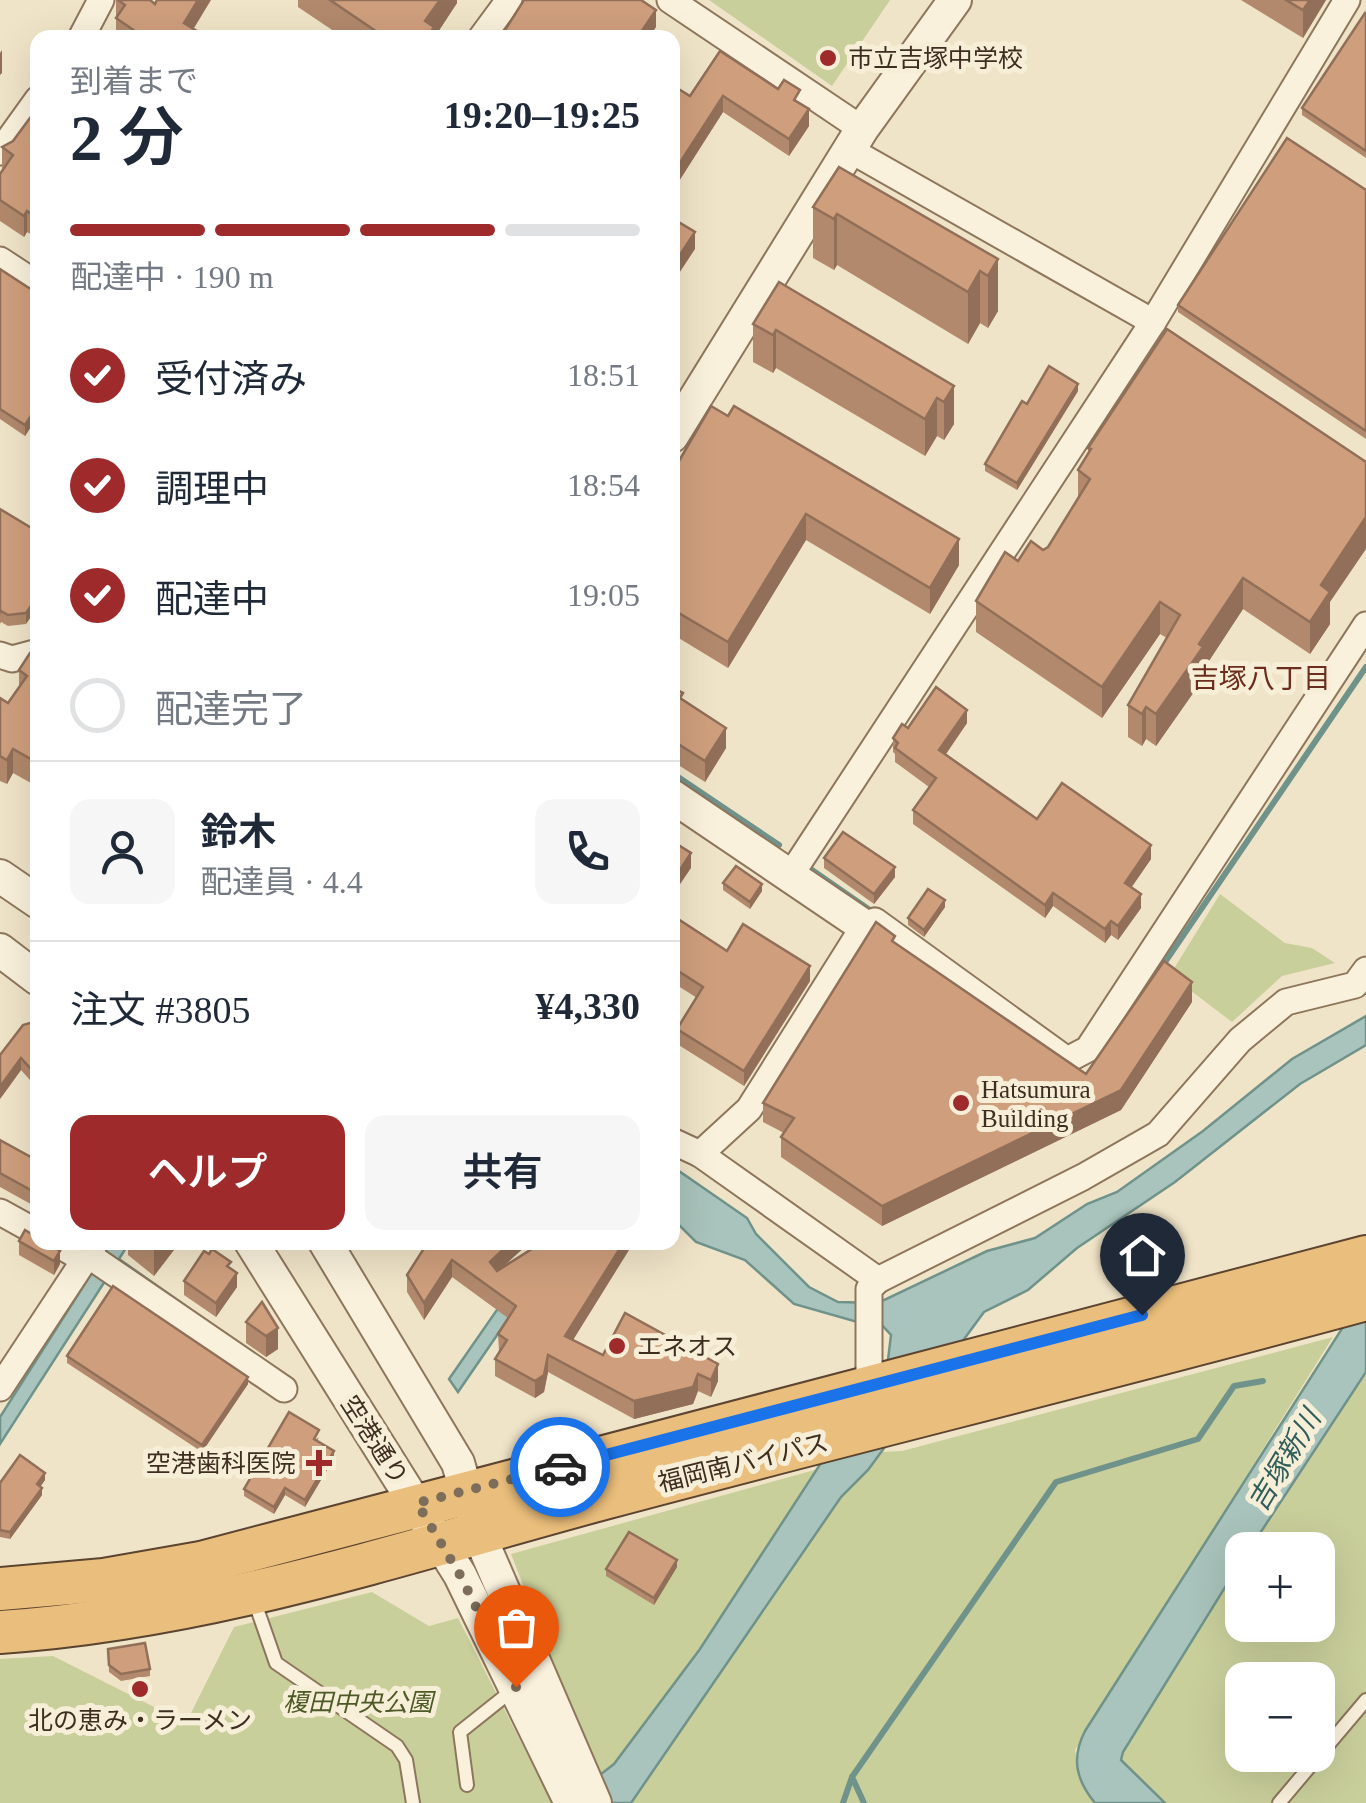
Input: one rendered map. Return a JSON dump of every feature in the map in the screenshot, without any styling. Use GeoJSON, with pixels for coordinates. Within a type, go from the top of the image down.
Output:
{"type":"FeatureCollection","features":[{"type":"Feature","properties":{"kind":"highway","name":"福岡南バイパス"},"geometry":{"type":"LineString","coordinates":[[0,1632],[113,1622],[252,1595],[870,1386],[1366,1257]]}},
{"type":"Feature","properties":{"kind":"highway","name":"福岡南バイパス"},"geometry":{"type":"LineString","coordinates":[[0,1590],[104,1580],[201,1563],[417,1503],[461,1522],[832,1440],[1352,1302]]}},
{"type":"Feature","properties":{"kind":"street"},"geometry":{"type":"LineString","coordinates":[[85,30],[101,0]]}},
{"type":"Feature","properties":{"kind":"street"},"geometry":{"type":"LineString","coordinates":[[487,30],[509,0]]}},
{"type":"Feature","properties":{"kind":"street"},"geometry":{"type":"LineString","coordinates":[[670,0],[856,140],[1154,322]]}},
{"type":"Feature","properties":{"kind":"street"},"geometry":{"type":"LineString","coordinates":[[680,423],[856,140],[955,0]]}},
{"type":"Feature","properties":{"kind":"street"},"geometry":{"type":"LineString","coordinates":[[790,876],[1154,322],[1346,0]]}},
{"type":"Feature","properties":{"kind":"street"},"geometry":{"type":"LineString","coordinates":[[0,152],[30,114]]}},
{"type":"Feature","properties":{"kind":"street"},"geometry":{"type":"LineString","coordinates":[[0,260],[30,279]]}},
{"type":"Feature","properties":{"kind":"street"},"geometry":{"type":"LineString","coordinates":[[700,1154],[749,1109],[864,926],[875,921],[1067,1060],[1088,1050],[1366,625]]}},
{"type":"Feature","properties":{"kind":"street"},"geometry":{"type":"LineString","coordinates":[[0,655],[12,658],[30,654]]}},
{"type":"Feature","properties":{"kind":"street"},"geometry":{"type":"LineString","coordinates":[[680,801],[864,926]]}},
{"type":"Feature","properties":{"kind":"street"},"geometry":{"type":"LineString","coordinates":[[0,876],[30,897]]}},
{"type":"Feature","properties":{"kind":"street"},"geometry":{"type":"LineString","coordinates":[[0,950],[30,973]]}},
{"type":"Feature","properties":{"kind":"street"},"geometry":{"type":"LineString","coordinates":[[870,1386],[869,1289],[878,1280],[1158,1134],[1240,1040],[1286,1002],[1354,985],[1366,970]]}},
{"type":"Feature","properties":{"kind":"street"},"geometry":{"type":"LineString","coordinates":[[680,1145],[700,1154],[878,1280]]}},
{"type":"Feature","properties":{"kind":"street"},"geometry":{"type":"LineString","coordinates":[[0,1212],[30,1229]]}},
{"type":"Feature","properties":{"kind":"street","name":"空港通り"},"geometry":{"type":"LineString","coordinates":[[256,1250],[417,1503]]}},
{"type":"Feature","properties":{"kind":"street"},"geometry":{"type":"LineString","coordinates":[[330,1250],[458,1463],[461,1522],[516,1687],[584,1796]]}},
{"type":"Feature","properties":{"kind":"street"},"geometry":{"type":"LineString","coordinates":[[0,1388],[97,1259],[284,1389]]}},
{"type":"Feature","properties":{"kind":"street"},"geometry":{"type":"LineString","coordinates":[[461,1522],[584,1796]]}},
{"type":"Feature","properties":{"kind":"lane"},"geometry":{"type":"LineString","coordinates":[[252,1595],[276,1663],[397,1746],[406,1760],[412,1803]]}},
{"type":"Feature","properties":{"kind":"lane"},"geometry":{"type":"LineString","coordinates":[[467,1785],[460,1732],[516,1687]]}},
{"type":"Feature","properties":{"kind":"lane"},"geometry":{"type":"LineString","coordinates":[[1279,1803],[1366,1700]]}},
{"type":"Feature","properties":{"kind":"green space"},"geometry":{"type":"Polygon","coordinates":[[[709,0],[890,0],[832,86],[709,0]]]}},
{"type":"Feature","properties":{"kind":"green space"},"geometry":{"type":"Polygon","coordinates":[[[1220,894],[1285,943],[1312,948],[1335,963],[1282,976],[1232,1022],[1170,975],[1220,894]]]}},
{"type":"Feature","properties":{"kind":"green space"},"geometry":{"type":"Polygon","coordinates":[[[1333,1337],[1075,1750],[1084,1789],[1095,1803],[608,1803],[511,1554],[880,1452],[902,1451],[1333,1337]]]}},
{"type":"Feature","properties":{"kind":"green space"},"geometry":{"type":"Polygon","coordinates":[[[1366,1372],[1366,1803],[1165,1803],[1121,1760],[1225,1587],[1225,1642],[1335,1642],[1335,1532],[1261,1532],[1366,1372]]]}},
{"type":"Feature","properties":{"kind":"green space","name":"榎田中央公園"},"geometry":{"type":"Polygon","coordinates":[[[372,1592],[429,1626],[458,1618],[552,1803],[0,1803],[0,1659],[53,1656],[186,1723],[234,1627],[372,1592]]]}},
{"type":"Feature","properties":{"kind":"water"},"geometry":{"type":"Polygon","coordinates":[[[1366,1016],[1366,1045],[1300,1084],[1175,1182],[1077,1248],[1028,1290],[984,1312],[868,1470],[841,1497],[631,1803],[579,1803],[597,1777],[614,1764],[700,1649],[888,1360],[891,1335],[879,1322],[854,1321],[794,1304],[745,1260],[696,1242],[680,1226],[680,1172],[747,1218],[756,1234],[809,1287],[838,1302],[878,1303],[987,1251],[1035,1238],[1087,1204],[1117,1192],[1203,1131],[1292,1059],[1366,1016]]]}},
{"type":"Feature","properties":{"kind":"water"},"geometry":{"type":"Polygon","coordinates":[[[107,1250],[125,1250],[119,1259],[293,1381],[107,1278],[0,1444],[0,1417],[107,1250]]]}},
{"type":"Feature","properties":{"kind":"water"},"geometry":{"type":"Polygon","coordinates":[[[524,1271],[528,1290],[458,1392],[449,1379],[524,1271]]]}},
{"type":"Feature","properties":{"kind":"water","name":"吉塚新川"},"geometry":{"type":"Polygon","coordinates":[[[1366,1291],[1366,1372],[1261,1532],[1225,1532],[1225,1587],[1123,1752],[1121,1760],[1165,1803],[1095,1803],[1083,1786],[1078,1768],[1078,1750],[1085,1731],[1366,1291]]]}},
{"type":"Feature","properties":{"kind":"building"},"geometry":{"type":"Polygon","coordinates":[[[118,0],[150,0],[155,4],[157,0],[198,0],[184,23],[195,30],[133,30],[116,18],[125,5],[118,0]]]}},
{"type":"Feature","properties":{"kind":"building"},"geometry":{"type":"Polygon","coordinates":[[[330,0],[440,0],[425,21],[434,27],[432,30],[374,30],[330,0]]]}},
{"type":"Feature","properties":{"kind":"building"},"geometry":{"type":"Polygon","coordinates":[[[524,0],[641,0],[656,10],[642,30],[505,30],[524,0]]]}},
{"type":"Feature","properties":{"kind":"building"},"geometry":{"type":"Polygon","coordinates":[[[1286,0],[1310,0],[1303,10],[1286,0]]]}},
{"type":"Feature","properties":{"kind":"building"},"geometry":{"type":"Polygon","coordinates":[[[1366,14],[1366,151],[1302,108],[1366,14]]]}},
{"type":"Feature","properties":{"kind":"building"},"geometry":{"type":"Polygon","coordinates":[[[720,51],[778,89],[784,80],[800,90],[794,100],[809,109],[789,139],[723,96],[680,163],[680,90],[690,96],[720,51]]]}},
{"type":"Feature","properties":{"kind":"building"},"geometry":{"type":"Polygon","coordinates":[[[30,118],[30,213],[27,211],[24,216],[0,200],[0,174],[13,155],[2,147],[13,141],[30,118]]]}},
{"type":"Feature","properties":{"kind":"building"},"geometry":{"type":"Polygon","coordinates":[[[1287,138],[1366,190],[1366,431],[1178,305],[1287,138]]]}},
{"type":"Feature","properties":{"kind":"building"},"geometry":{"type":"Polygon","coordinates":[[[839,167],[998,259],[988,276],[980,271],[968,292],[837,214],[834,219],[813,207],[839,167]]]}},
{"type":"Feature","properties":{"kind":"building"},"geometry":{"type":"Polygon","coordinates":[[[680,223],[695,232],[680,255],[680,223]]]}},
{"type":"Feature","properties":{"kind":"building"},"geometry":{"type":"Polygon","coordinates":[[[0,269],[30,288],[30,417],[25,425],[0,409],[0,269]]]}},
{"type":"Feature","properties":{"kind":"building"},"geometry":{"type":"Polygon","coordinates":[[[779,282],[954,386],[944,402],[937,398],[925,419],[776,330],[773,335],[753,324],[779,282]]]}},
{"type":"Feature","properties":{"kind":"building"},"geometry":{"type":"Polygon","coordinates":[[[1167,329],[1366,462],[1366,517],[1321,585],[1330,592],[1310,622],[1243,578],[1199,644],[1203,647],[1156,714],[1146,707],[1142,714],[1128,705],[1180,615],[1160,602],[1102,687],[976,601],[1005,552],[1018,561],[1031,541],[1043,550],[1048,547],[1090,479],[1078,470],[1091,449],[1088,448],[1167,329]]]}},
{"type":"Feature","properties":{"kind":"building"},"geometry":{"type":"Polygon","coordinates":[[[1049,366],[1078,384],[1017,483],[985,464],[1022,401],[1027,404],[1049,366]]]}},
{"type":"Feature","properties":{"kind":"building"},"geometry":{"type":"Polygon","coordinates":[[[711,406],[728,416],[734,406],[959,539],[930,588],[806,514],[728,642],[680,614],[680,459],[711,406]]]}},
{"type":"Feature","properties":{"kind":"building"},"geometry":{"type":"Polygon","coordinates":[[[0,509],[30,527],[30,607],[26,613],[0,613],[0,509]]]}},
{"type":"Feature","properties":{"kind":"building"},"geometry":{"type":"Polygon","coordinates":[[[30,653],[30,759],[13,749],[7,760],[0,756],[0,698],[8,703],[27,676],[19,670],[30,653]]]}},
{"type":"Feature","properties":{"kind":"building"},"geometry":{"type":"Polygon","coordinates":[[[936,687],[967,710],[939,750],[1037,819],[1062,783],[1151,845],[1125,883],[1141,894],[1118,926],[1111,921],[1105,929],[1053,893],[1045,905],[913,810],[936,778],[895,748],[898,743],[893,738],[902,724],[908,728],[936,687]]]}},
{"type":"Feature","properties":{"kind":"building"},"geometry":{"type":"Polygon","coordinates":[[[680,698],[726,728],[705,761],[680,745],[680,698]]]}},
{"type":"Feature","properties":{"kind":"building"},"geometry":{"type":"Polygon","coordinates":[[[843,832],[895,867],[874,894],[824,858],[843,832]]]}},
{"type":"Feature","properties":{"kind":"building"},"geometry":{"type":"Polygon","coordinates":[[[680,846],[691,853],[680,870],[680,846]]]}},
{"type":"Feature","properties":{"kind":"building"},"geometry":{"type":"Polygon","coordinates":[[[736,866],[762,884],[750,902],[723,883],[736,866]]]}},
{"type":"Feature","properties":{"kind":"building"},"geometry":{"type":"Polygon","coordinates":[[[928,889],[945,900],[924,930],[908,918],[928,889]]]}},
{"type":"Feature","properties":{"kind":"building"},"geometry":{"type":"Polygon","coordinates":[[[680,920],[727,951],[743,924],[810,966],[744,1071],[680,1031],[680,1024],[703,987],[680,972],[680,920]]]}},
{"type":"Feature","properties":{"kind":"building","name":"Hatsumura Building"},"geometry":{"type":"Polygon","coordinates":[[[876,922],[895,936],[892,941],[1086,1074],[1164,961],[1192,982],[1121,1090],[882,1206],[781,1137],[794,1118],[763,1103],[876,922]]]}},
{"type":"Feature","properties":{"kind":"building"},"geometry":{"type":"Polygon","coordinates":[[[30,1023],[30,1068],[21,1058],[0,1087],[0,1055],[23,1025],[30,1023]]]}},
{"type":"Feature","properties":{"kind":"building"},"geometry":{"type":"Polygon","coordinates":[[[0,1140],[30,1157],[30,1190],[0,1173],[0,1140]]]}},
{"type":"Feature","properties":{"kind":"building"},"geometry":{"type":"Polygon","coordinates":[[[25,1230],[30,1233],[30,1247],[19,1241],[25,1230]]]}},
{"type":"Feature","properties":{"kind":"building"},"geometry":{"type":"Polygon","coordinates":[[[35,1250],[58,1250],[54,1261],[35,1250]]]}},
{"type":"Feature","properties":{"kind":"building"},"geometry":{"type":"Polygon","coordinates":[[[213,1250],[231,1262],[227,1266],[237,1273],[216,1303],[184,1281],[204,1251],[209,1254],[213,1250]]]}},
{"type":"Feature","properties":{"kind":"building"},"geometry":{"type":"Polygon","coordinates":[[[423,1250],[503,1250],[490,1262],[497,1271],[530,1250],[619,1250],[565,1336],[603,1355],[625,1313],[718,1364],[711,1380],[698,1374],[693,1387],[634,1401],[548,1355],[544,1375],[535,1381],[495,1359],[507,1340],[498,1334],[516,1306],[452,1260],[424,1303],[407,1275],[423,1250]]]}},
{"type":"Feature","properties":{"kind":"building"},"geometry":{"type":"Polygon","coordinates":[[[113,1286],[248,1377],[202,1445],[67,1356],[113,1286]]]}},
{"type":"Feature","properties":{"kind":"building"},"geometry":{"type":"Polygon","coordinates":[[[262,1302],[278,1328],[266,1336],[246,1322],[262,1302]]]}},
{"type":"Feature","properties":{"kind":"building"},"geometry":{"type":"Polygon","coordinates":[[[289,1412],[319,1430],[314,1439],[334,1451],[305,1500],[285,1488],[274,1507],[244,1489],[289,1412]]]}},
{"type":"Feature","properties":{"kind":"building"},"geometry":{"type":"Polygon","coordinates":[[[20,1455],[45,1473],[37,1484],[42,1488],[10,1532],[0,1530],[0,1483],[20,1455]]]}},
{"type":"Feature","properties":{"kind":"building"},"geometry":{"type":"Polygon","coordinates":[[[629,1532],[677,1560],[654,1598],[606,1569],[629,1532]]]}},
{"type":"Feature","properties":{"kind":"building"},"geometry":{"type":"Polygon","coordinates":[[[145,1643],[150,1669],[121,1674],[109,1665],[108,1649],[145,1643]]]}},
{"type":"Feature","properties":{"kind":"waterway"},"geometry":{"type":"LineString","coordinates":[[1161,968],[1366,667]]}},
{"type":"Feature","properties":{"kind":"waterway"},"geometry":{"type":"LineString","coordinates":[[680,778],[779,845]]}},
{"type":"Feature","properties":{"kind":"waterway"},"geometry":{"type":"LineString","coordinates":[[812,870],[874,913]]}},
{"type":"Feature","properties":{"kind":"waterway"},"geometry":{"type":"LineString","coordinates":[[864,1803],[852,1777],[1056,1482],[1198,1439],[1234,1386],[1263,1381]]}},
{"type":"Feature","properties":{"kind":"waterway"},"geometry":{"type":"LineString","coordinates":[[843,1803],[852,1777]]}},
{"type":"Feature","properties":{"kind":"way so far"},"geometry":{"type":"LineString","coordinates":[[516,1687],[480,1612],[417,1503],[560,1467]]}},
{"type":"Feature","properties":{"kind":"place","name":"市立吉塚中学校"},"geometry":{"type":"Point","coordinates":[828,58]}},
{"type":"Feature","properties":{"kind":"place","name":"Hatsumura Building"},"geometry":{"type":"Point","coordinates":[961,1103]}},
{"type":"Feature","properties":{"kind":"place","name":"エネオス"},"geometry":{"type":"Point","coordinates":[617,1346]}},
{"type":"Feature","properties":{"kind":"place","name":"空港歯科医院"},"geometry":{"type":"Point","coordinates":[319,1463]}},
{"type":"Feature","properties":{"kind":"place","name":"北の恵み・ラーメン"},"geometry":{"type":"Point","coordinates":[140,1689]}},
{"type":"Feature","properties":{"kind":"district","name":"吉塚八丁目"},"geometry":{"type":"Point","coordinates":[1261,678]}},
{"type":"Feature","properties":{"kind":"route"},"geometry":{"type":"LineString","coordinates":[[560,1467],[1142,1315]]}}]}
